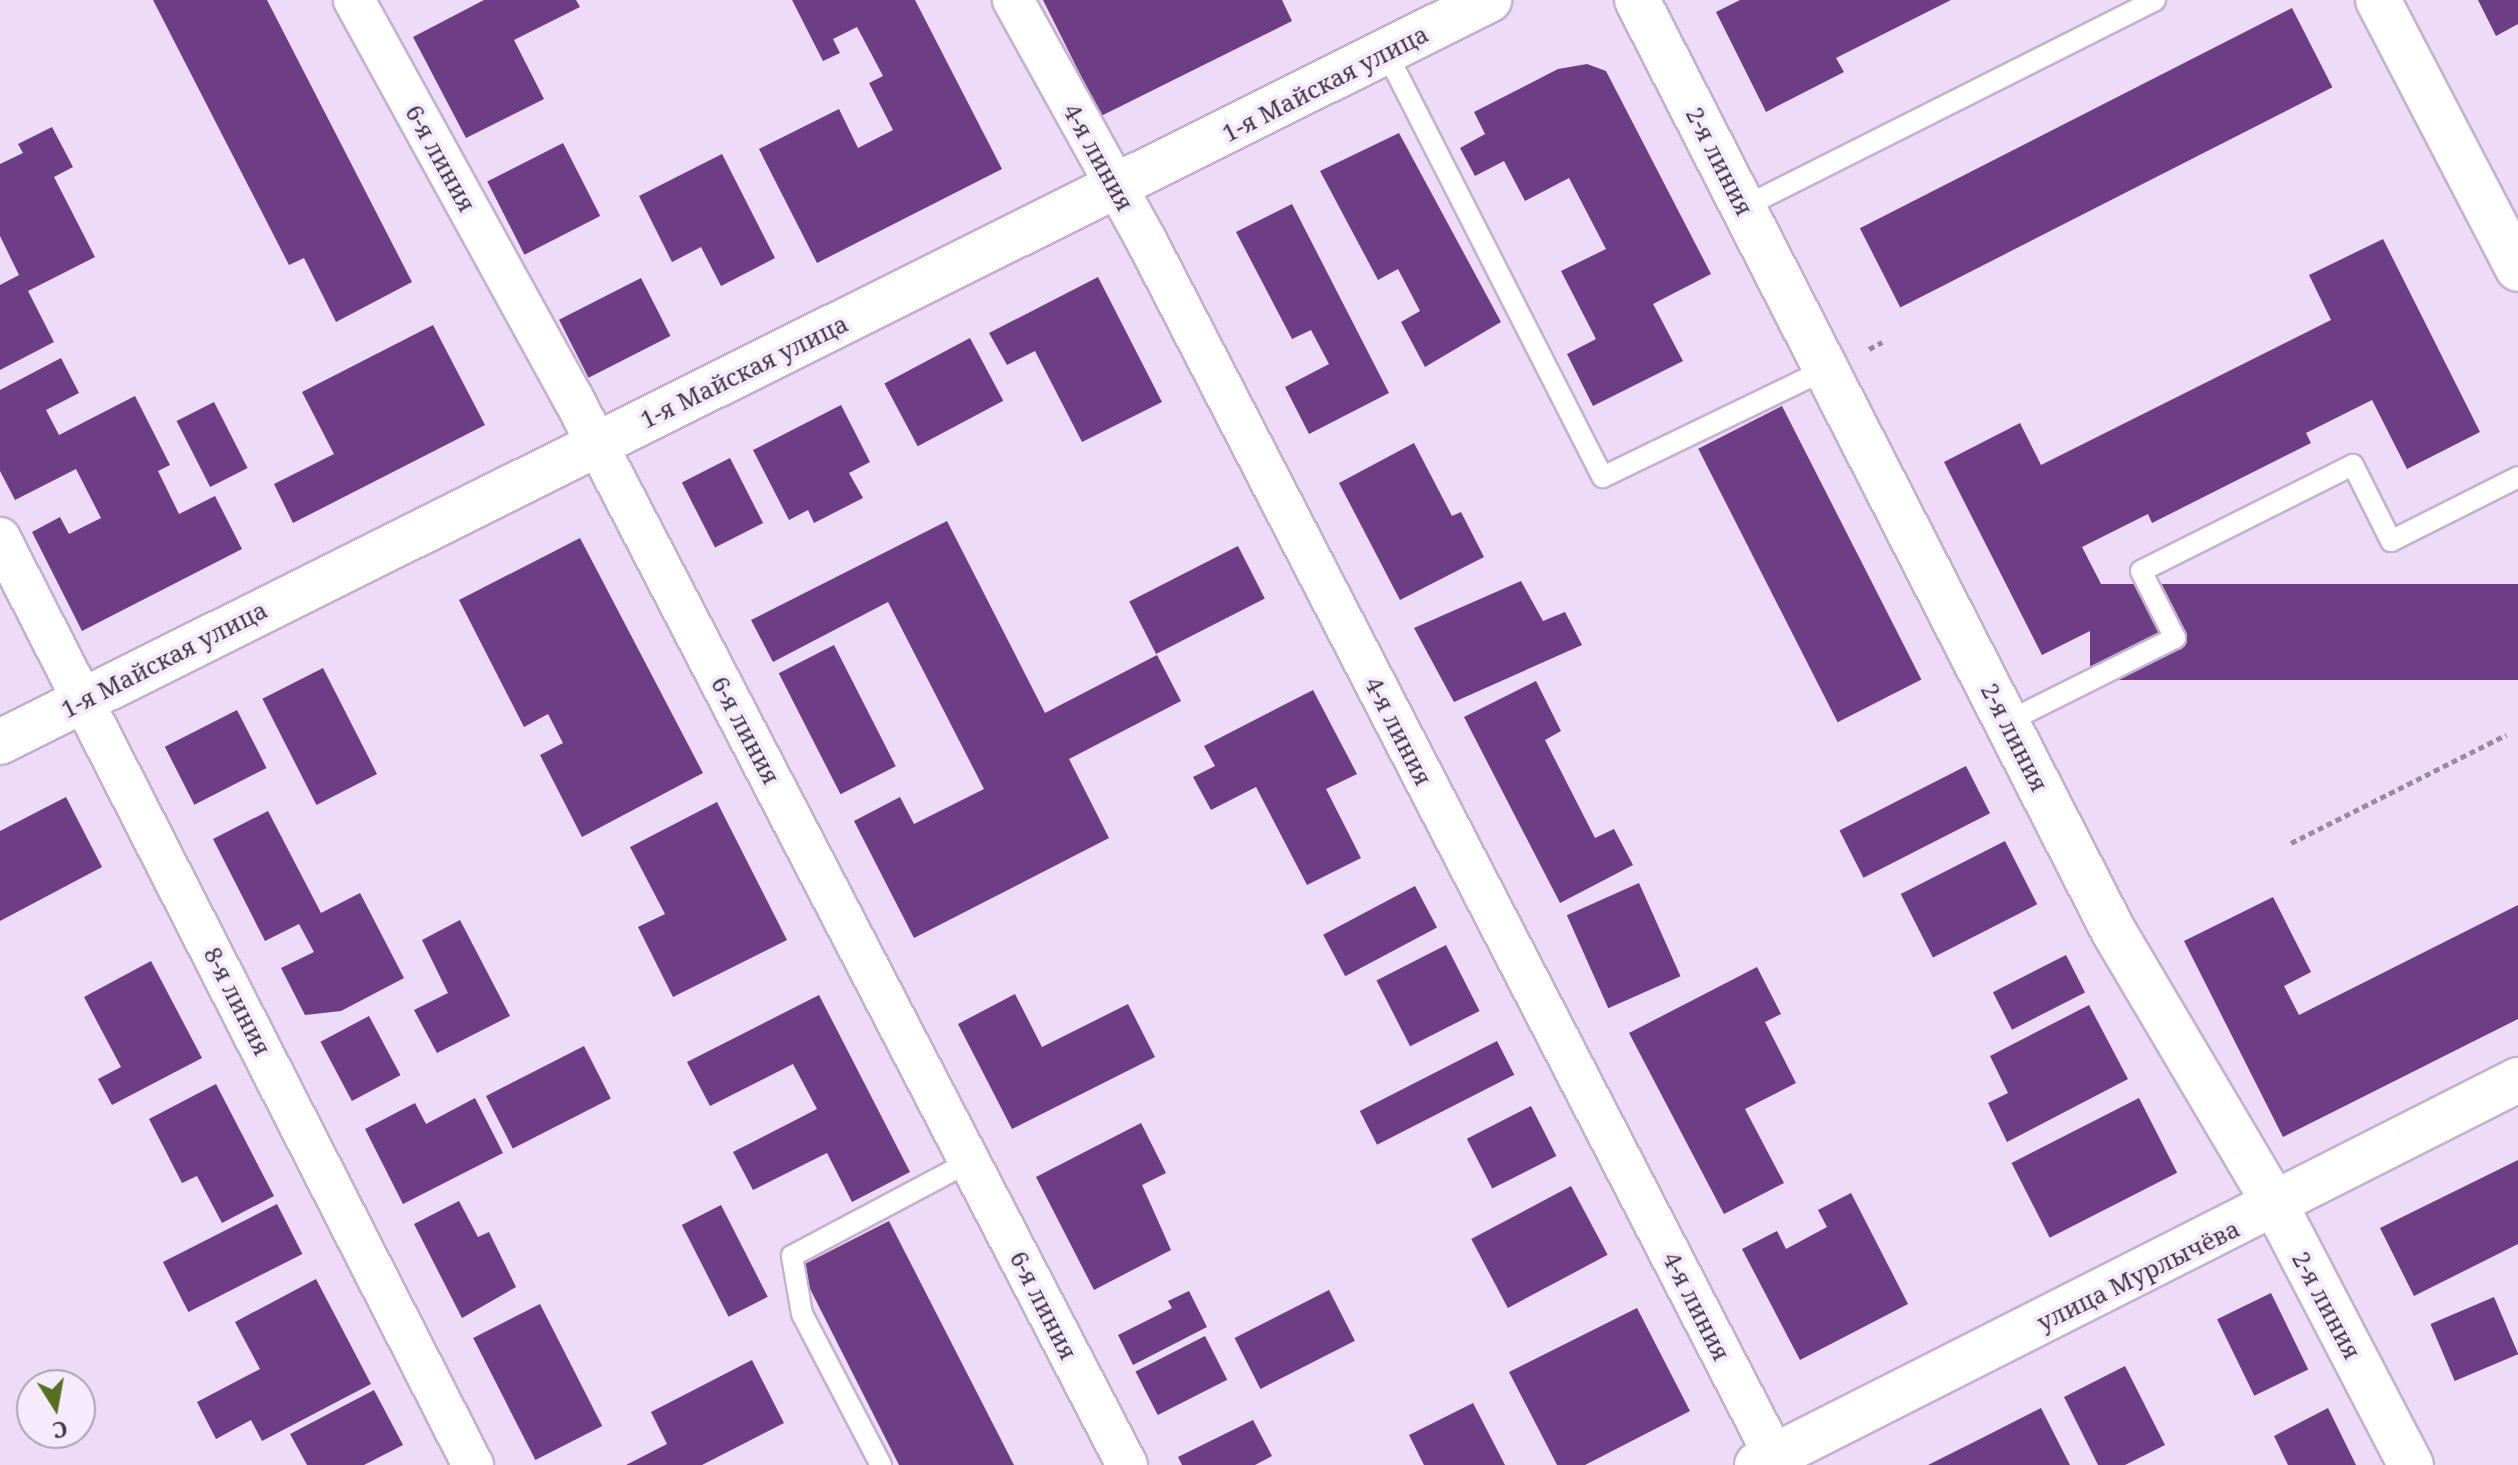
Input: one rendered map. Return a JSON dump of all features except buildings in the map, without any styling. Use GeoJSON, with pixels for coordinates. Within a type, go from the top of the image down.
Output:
{"type":"FeatureCollection","features":[{"type":"Feature","properties":{"kind":"street","name":"6-я линия"},"geometry":{"type":"LineString","coordinates":[[354,0],[597,443],[1127,1465]]}},
{"type":"Feature","properties":{"kind":"street","name":"4-я линия"},"geometry":{"type":"LineString","coordinates":[[1013,0],[1116,188],[1770,1462]]}},
{"type":"Feature","properties":{"kind":"street","name":"1-я Майская улица"},"geometry":{"type":"LineString","coordinates":[[0,742],[1489,0]]}},
{"type":"Feature","properties":{"kind":"street","name":"2-я линия"},"geometry":{"type":"LineString","coordinates":[[1637,0],[2114,932],[2276,1206],[2411,1465]]}},
{"type":"Feature","properties":{"kind":"street"},"geometry":{"type":"LineString","coordinates":[[2378,0],[2518,269]]}},
{"type":"Feature","properties":{"kind":"street","name":"8-я линия"},"geometry":{"type":"LineString","coordinates":[[0,538],[85,698],[473,1465]]}},
{"type":"Feature","properties":{"kind":"street","name":"улица Мурлычёва"},"geometry":{"type":"LineString","coordinates":[[1770,1462],[2518,1080]]}},
{"type":"Feature","properties":{"kind":"lane"},"geometry":{"type":"LineString","coordinates":[[1744,207],[2155,0]]}},
{"type":"Feature","properties":{"kind":"lane"},"geometry":{"type":"LineString","coordinates":[[1386,52],[1603,477],[1826,369]]}},
{"type":"Feature","properties":{"kind":"lane"},"geometry":{"type":"LineString","coordinates":[[2007,722],[2175,638],[2141,571],[2353,465],[2391,541],[2518,477]]}},
{"type":"Feature","properties":{"kind":"lane"},"geometry":{"type":"LineString","coordinates":[[881,1465],[802,1314],[792,1256],[971,1161]]}},
{"type":"Feature","properties":{"kind":"path"},"geometry":{"type":"LineString","coordinates":[[2291,843],[2506,735]]}}]}
